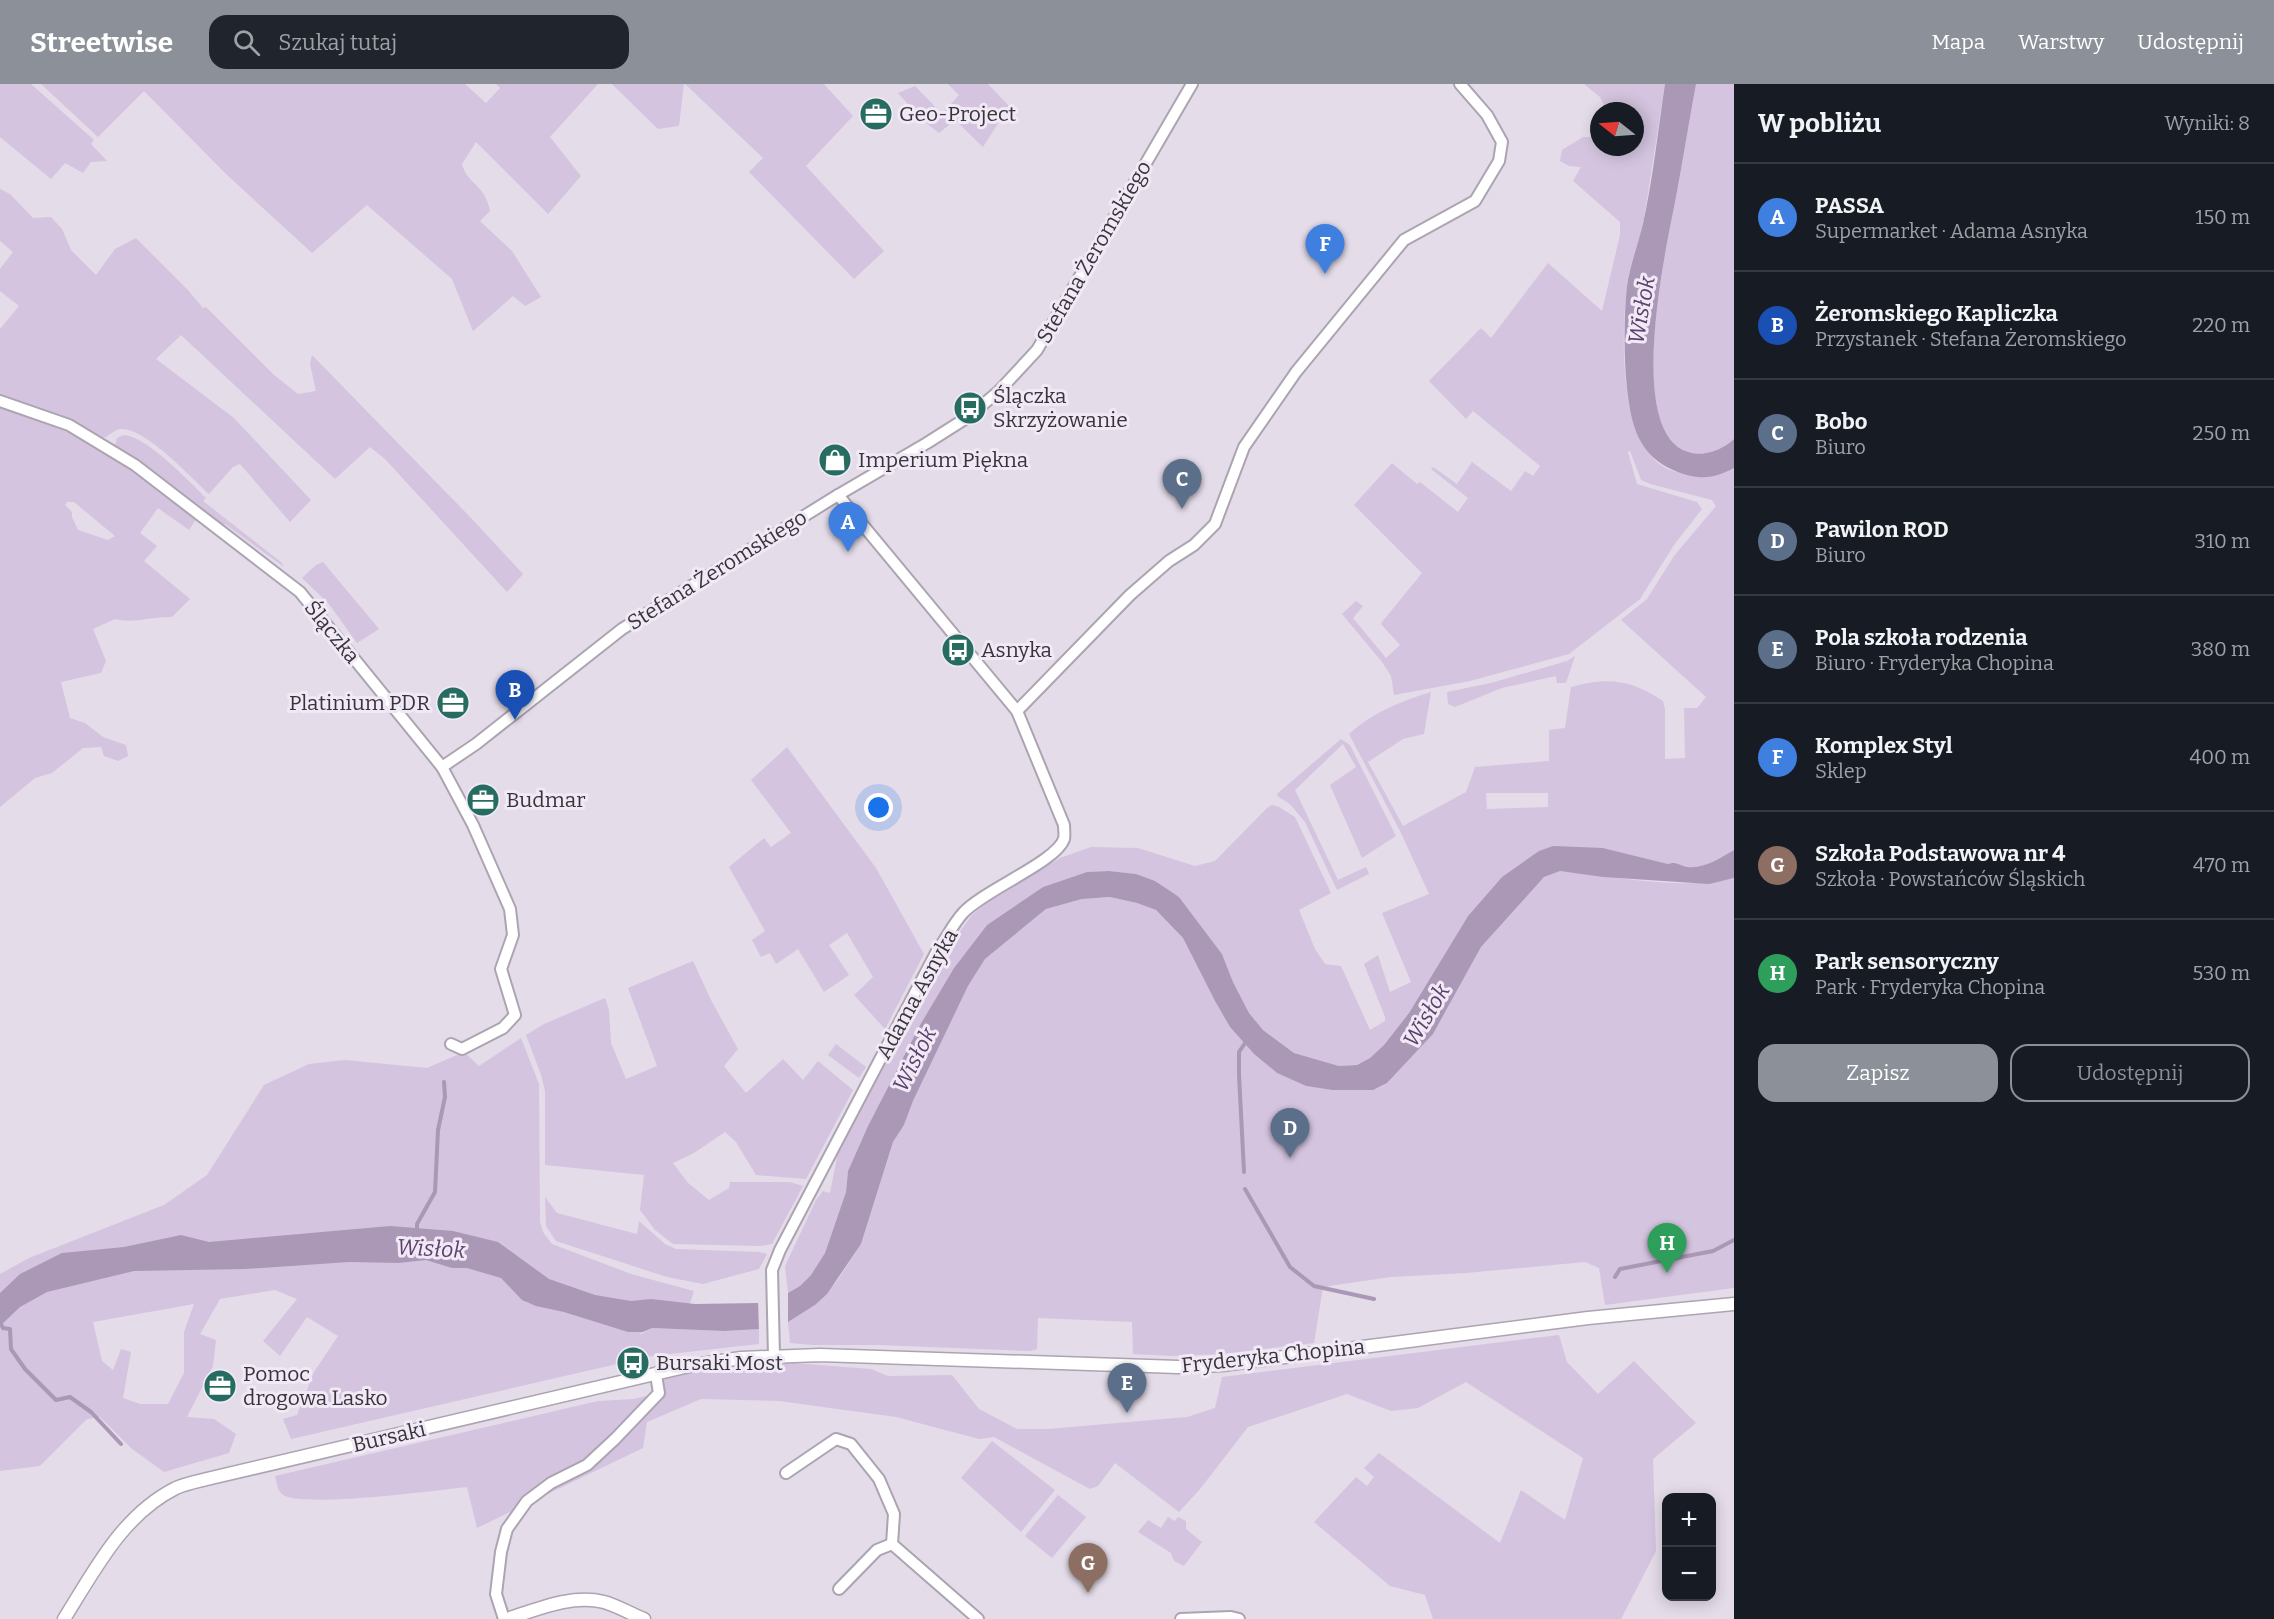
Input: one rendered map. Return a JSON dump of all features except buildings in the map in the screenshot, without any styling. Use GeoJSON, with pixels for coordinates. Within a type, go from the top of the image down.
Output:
{"type":"FeatureCollection","features":[{"type":"Feature","properties":{"kind":"street","name":"Stefana Żeromskiego"},"geometry":{"type":"LineString","coordinates":[[442,767],[476,744],[622,629],[968,417],[999,392],[1037,350],[1192,84]]}},
{"type":"Feature","properties":{"kind":"street"},"geometry":{"type":"LineString","coordinates":[[1017,711],[1130,595],[1169,561],[1194,545],[1215,524],[1244,447],[1294,374],[1404,240],[1476,201],[1499,161],[1502,142],[1487,115],[1460,84]]}},
{"type":"Feature","properties":{"kind":"street","name":"Ślączka"},"geometry":{"type":"LineString","coordinates":[[0,401],[69,425],[135,465],[300,592],[442,767],[473,825],[513,920],[513,934],[501,969],[515,1015],[503,1028],[462,1049],[451,1044]]}},
{"type":"Feature","properties":{"kind":"street","name":"Adama Asnyka"},"geometry":{"type":"LineString","coordinates":[[774,1350],[772,1270],[780,1250],[938,951],[964,912],[999,886],[1041,862],[1059,847],[1064,838],[1064,825],[1017,711],[838,495]]}},
{"type":"Feature","properties":{"kind":"street","name":"Fryderyka Chopina"},"geometry":{"type":"LineString","coordinates":[[774,1350],[1178,1367],[1222,1365],[1588,1318],[1734,1304]]}},
{"type":"Feature","properties":{"kind":"street","name":"Bursaki"},"geometry":{"type":"LineString","coordinates":[[64,1619],[116,1538],[132,1519],[177,1488],[689,1366],[774,1350]]}},
{"type":"Feature","properties":{"kind":"street"},"geometry":{"type":"LineString","coordinates":[[644,1619],[604,1602],[581,1600],[559,1602],[506,1619],[496,1594],[496,1585],[507,1529],[526,1501],[551,1483],[586,1465],[615,1439],[659,1393],[656,1375]]}},
{"type":"Feature","properties":{"kind":"street"},"geometry":{"type":"LineString","coordinates":[[786,1473],[836,1439],[851,1444],[879,1479],[894,1514],[892,1544]]}},
{"type":"Feature","properties":{"kind":"street"},"geometry":{"type":"LineString","coordinates":[[839,1589],[877,1550],[892,1544]]}},
{"type":"Feature","properties":{"kind":"street"},"geometry":{"type":"LineString","coordinates":[[892,1544],[978,1619]]}},
{"type":"Feature","properties":{"kind":"street"},"geometry":{"type":"LineString","coordinates":[[1181,1619],[1231,1617],[1239,1619]]}},
{"type":"Feature","properties":{"kind":"shaded area"},"geometry":{"type":"Polygon","coordinates":[[[0,84],[31,84],[94,140],[91,144],[107,161],[91,162],[83,173],[65,163],[51,179],[0,137],[0,84]]]}},
{"type":"Feature","properties":{"kind":"shaded area"},"geometry":{"type":"Polygon","coordinates":[[[41,84],[465,84],[486,103],[500,88],[496,84],[598,84],[550,137],[581,176],[548,214],[476,142],[462,164],[464,171],[488,202],[490,211],[480,221],[512,251],[541,297],[525,306],[513,296],[473,331],[452,279],[367,205],[312,253],[226,174],[144,91],[98,137],[41,84]]]}},
{"type":"Feature","properties":{"kind":"shaded area"},"geometry":{"type":"Polygon","coordinates":[[[612,84],[684,84],[679,126],[658,129],[612,84]]]}},
{"type":"Feature","properties":{"kind":"shaded area"},"geometry":{"type":"Polygon","coordinates":[[[685,84],[824,84],[853,116],[806,166],[884,251],[854,279],[749,172],[763,158],[685,84]]]}},
{"type":"Feature","properties":{"kind":"shaded area"},"geometry":{"type":"Polygon","coordinates":[[[948,84],[988,84],[1009,106],[983,147],[955,120],[939,133],[921,119],[898,93],[915,86],[942,114],[959,95],[948,84]]]}},
{"type":"Feature","properties":{"kind":"shaded area"},"geometry":{"type":"Polygon","coordinates":[[[1584,84],[1665,84],[1644,219],[1628,277],[1625,308],[1625,365],[1628,396],[1635,425],[1646,449],[1662,466],[1685,473],[1704,474],[1721,473],[1734,468],[1734,850],[1712,862],[1687,867],[1603,848],[1502,877],[1468,916],[1409,1013],[1384,1045],[1370,1058],[1357,1065],[1339,1066],[1294,1053],[1263,1030],[1249,1013],[1222,954],[1179,897],[1136,874],[1109,871],[1087,872],[1043,887],[987,925],[954,968],[920,1025],[868,1126],[848,1171],[846,1192],[825,1253],[811,1275],[800,1286],[788,1293],[785,1266],[816,1200],[823,1191],[830,1193],[838,1152],[940,959],[972,915],[991,899],[1060,858],[1091,847],[1138,848],[1195,866],[1215,861],[1268,807],[1272,805],[1279,807],[1295,817],[1331,893],[1299,910],[1315,949],[1325,964],[1341,966],[1370,1030],[1385,1021],[1385,1017],[1364,964],[1378,955],[1390,992],[1411,982],[1382,913],[1429,894],[1401,833],[1349,734],[1387,708],[1431,692],[1424,734],[1403,739],[1368,762],[1403,826],[1466,792],[1475,767],[1549,761],[1549,730],[1565,728],[1571,687],[1596,682],[1618,682],[1640,688],[1663,701],[1665,759],[1685,758],[1684,708],[1697,708],[1706,697],[1621,620],[1647,599],[1674,556],[1716,506],[1712,500],[1641,480],[1630,451],[1628,452],[1637,484],[1697,502],[1702,509],[1674,545],[1640,599],[1569,654],[1470,681],[1394,695],[1391,676],[1342,614],[1356,601],[1363,606],[1353,618],[1386,658],[1400,645],[1381,624],[1422,573],[1354,505],[1392,463],[1417,484],[1420,482],[1458,512],[1468,498],[1431,469],[1433,467],[1457,484],[1472,462],[1511,491],[1525,471],[1533,476],[1540,466],[1473,411],[1466,419],[1429,381],[1481,328],[1491,338],[1548,263],[1602,311],[1620,235],[1620,222],[1573,181],[1581,167],[1569,166],[1560,161],[1562,150],[1583,137],[1590,137],[1590,156],[1644,156],[1644,102],[1602,102],[1600,97],[1584,84]],[[1486,793],[1487,809],[1548,807],[1548,793],[1486,793]]]}},
{"type":"Feature","properties":{"kind":"shaded area"},"geometry":{"type":"Polygon","coordinates":[[[1696,84],[1734,84],[1734,439],[1714,451],[1697,454],[1671,440],[1659,414],[1654,379],[1654,338],[1659,295],[1696,84]]]}},
{"type":"Feature","properties":{"kind":"shaded area"},"geometry":{"type":"Polygon","coordinates":[[[0,189],[10,194],[33,218],[51,217],[62,229],[71,250],[96,275],[115,249],[136,238],[203,308],[206,307],[274,375],[298,394],[316,391],[310,364],[312,355],[523,574],[507,592],[385,459],[370,447],[335,479],[181,335],[156,359],[234,418],[311,500],[290,522],[240,464],[233,467],[209,494],[167,454],[130,430],[116,430],[104,438],[61,417],[0,396],[0,329],[19,306],[0,291],[0,269],[13,252],[0,241],[0,189]]]}},
{"type":"Feature","properties":{"kind":"shaded area"},"geometry":{"type":"Polygon","coordinates":[[[0,408],[46,423],[80,438],[104,452],[196,519],[189,530],[158,508],[140,533],[157,546],[144,561],[190,599],[172,617],[129,621],[115,619],[93,629],[106,661],[101,673],[61,682],[70,718],[85,723],[103,737],[126,745],[128,756],[118,761],[104,756],[101,747],[83,748],[52,773],[35,778],[0,807],[0,408]],[[67,502],[65,505],[72,512],[78,530],[108,540],[115,536],[74,502],[67,502]]]}},
{"type":"Feature","properties":{"kind":"shaded area"},"geometry":{"type":"Polygon","coordinates":[[[124,435],[133,437],[155,451],[206,498],[203,501],[281,562],[284,567],[225,524],[222,525],[139,460],[115,445],[117,438],[124,435]]]}},
{"type":"Feature","properties":{"kind":"shaded area"},"geometry":{"type":"Polygon","coordinates":[[[323,562],[379,629],[357,643],[329,604],[302,578],[316,565],[323,562]]]}},
{"type":"Feature","properties":{"kind":"shaded area"},"geometry":{"type":"Polygon","coordinates":[[[1575,656],[1566,683],[1557,683],[1556,676],[1502,688],[1455,707],[1448,704],[1447,692],[1491,683],[1567,661],[1575,656]]]}},
{"type":"Feature","properties":{"kind":"shaded area"},"geometry":{"type":"Polygon","coordinates":[[[1341,739],[1350,745],[1396,836],[1362,858],[1330,785],[1356,767],[1343,744],[1295,790],[1338,880],[1366,867],[1369,874],[1337,890],[1305,822],[1290,804],[1277,796],[1341,739]]]}},
{"type":"Feature","properties":{"kind":"shaded area"},"geometry":{"type":"Polygon","coordinates":[[[787,747],[876,868],[924,954],[885,1029],[854,995],[873,977],[847,933],[829,945],[849,975],[824,992],[798,949],[776,964],[770,953],[761,957],[752,940],[765,931],[729,867],[764,838],[771,847],[791,833],[751,780],[787,747]]]}},
{"type":"Feature","properties":{"kind":"shaded area"},"geometry":{"type":"Polygon","coordinates":[[[1560,871],[1669,883],[1713,882],[1734,878],[1734,1288],[1605,1305],[1599,1268],[1585,1262],[1391,1277],[1323,1287],[1314,1343],[1222,1354],[1173,1356],[1133,1354],[1132,1322],[1038,1318],[1037,1349],[1031,1351],[790,1343],[788,1322],[815,1305],[837,1281],[861,1244],[893,1142],[904,1125],[913,1101],[968,986],[985,959],[1046,909],[1082,899],[1110,897],[1156,910],[1183,938],[1230,1027],[1254,1054],[1277,1073],[1306,1086],[1332,1090],[1373,1090],[1387,1083],[1433,1034],[1481,947],[1538,881],[1551,873],[1560,871]]]}},
{"type":"Feature","properties":{"kind":"shaded area"},"geometry":{"type":"Polygon","coordinates":[[[693,961],[738,1049],[724,1066],[746,1093],[783,1059],[803,1080],[818,1061],[853,1090],[806,1179],[756,1175],[736,1142],[725,1132],[694,1153],[673,1163],[688,1183],[709,1200],[729,1188],[730,1182],[790,1182],[803,1186],[772,1244],[760,1246],[673,1244],[655,1230],[640,1210],[644,1175],[545,1165],[545,1091],[526,1035],[544,1024],[605,998],[609,1010],[611,1043],[626,1079],[657,1066],[628,988],[693,961]]]}},
{"type":"Feature","properties":{"kind":"shaded area"},"geometry":{"type":"Polygon","coordinates":[[[521,1038],[539,1084],[540,1222],[543,1232],[552,1244],[631,1274],[694,1291],[688,1309],[657,1307],[640,1335],[652,1328],[724,1331],[759,1329],[759,1344],[652,1356],[291,1439],[283,1419],[297,1415],[314,1372],[338,1336],[307,1317],[280,1356],[263,1341],[297,1299],[275,1290],[220,1299],[200,1334],[216,1340],[213,1366],[187,1417],[214,1419],[236,1434],[229,1453],[164,1472],[132,1449],[100,1417],[87,1419],[40,1466],[0,1471],[0,1274],[29,1258],[164,1205],[207,1175],[264,1085],[309,1064],[345,1060],[427,1068],[464,1052],[479,1066],[521,1038]],[[194,1304],[93,1322],[102,1361],[113,1370],[121,1349],[131,1352],[123,1398],[140,1404],[168,1404],[184,1373],[184,1332],[194,1304]]]}},
{"type":"Feature","properties":{"kind":"shaded area"},"geometry":{"type":"Polygon","coordinates":[[[836,1044],[866,1067],[859,1078],[828,1055],[836,1044]]]}},
{"type":"Feature","properties":{"kind":"shaded area"},"geometry":{"type":"Polygon","coordinates":[[[545,1197],[557,1213],[637,1234],[639,1221],[665,1244],[676,1249],[767,1254],[759,1269],[703,1284],[667,1277],[556,1241],[546,1226],[545,1197]]]}},
{"type":"Feature","properties":{"kind":"shaded area"},"geometry":{"type":"Polygon","coordinates":[[[1559,1335],[1567,1362],[1598,1394],[1634,1361],[1696,1423],[1653,1459],[1656,1551],[1621,1619],[1433,1619],[1425,1595],[1390,1586],[1314,1522],[1356,1477],[1367,1486],[1374,1477],[1364,1468],[1379,1453],[1500,1543],[1521,1490],[1565,1520],[1583,1458],[1466,1382],[1418,1408],[1391,1411],[1347,1394],[1248,1427],[1200,1489],[1179,1512],[1115,1463],[1098,1486],[1090,1489],[994,1437],[979,1439],[896,1417],[779,1401],[701,1399],[647,1422],[643,1448],[477,1528],[467,1487],[314,1500],[282,1494],[275,1476],[598,1401],[634,1399],[654,1394],[656,1375],[689,1366],[769,1361],[871,1369],[888,1376],[952,1375],[979,1409],[1017,1429],[1048,1429],[1187,1417],[1215,1408],[1222,1377],[1559,1335]]]}},
{"type":"Feature","properties":{"kind":"shaded area"},"geometry":{"type":"Polygon","coordinates":[[[992,1441],[1055,1490],[1021,1532],[961,1478],[992,1441]]]}},
{"type":"Feature","properties":{"kind":"shaded area"},"geometry":{"type":"Polygon","coordinates":[[[1058,1495],[1086,1517],[1052,1558],[1025,1536],[1058,1495]]]}},
{"type":"Feature","properties":{"kind":"shaded area"},"geometry":{"type":"Polygon","coordinates":[[[1168,1517],[1175,1521],[1178,1517],[1186,1521],[1186,1529],[1202,1542],[1184,1566],[1174,1561],[1171,1553],[1138,1532],[1148,1520],[1161,1528],[1168,1517]]]}},
{"type":"Feature","properties":{"kind":"water","name":"Wisłok"},"geometry":{"type":"Polygon","coordinates":[[[1665,84],[1696,84],[1659,295],[1654,338],[1654,379],[1659,414],[1671,440],[1697,454],[1714,451],[1734,439],[1734,468],[1711,477],[1697,477],[1673,470],[1650,454],[1634,426],[1627,387],[1625,321],[1627,286],[1647,207],[1665,84]]]}},
{"type":"Feature","properties":{"kind":"water","name":"Wisłok"},"geometry":{"type":"Polygon","coordinates":[[[1553,846],[1603,848],[1687,867],[1712,862],[1734,850],[1734,878],[1709,884],[1603,877],[1560,871],[1544,877],[1481,947],[1433,1034],[1387,1083],[1373,1090],[1332,1090],[1306,1086],[1277,1073],[1254,1054],[1230,1027],[1183,938],[1156,910],[1110,897],[1082,899],[1046,909],[985,959],[968,986],[913,1101],[904,1125],[893,1142],[861,1244],[827,1294],[815,1305],[788,1322],[760,1329],[724,1331],[652,1328],[643,1332],[628,1332],[564,1312],[536,1306],[522,1300],[501,1278],[426,1260],[398,1263],[349,1262],[245,1269],[134,1271],[47,1292],[20,1307],[0,1326],[0,1293],[20,1274],[62,1253],[124,1247],[181,1235],[209,1242],[390,1226],[453,1231],[498,1242],[549,1279],[595,1295],[631,1301],[651,1299],[695,1304],[759,1303],[788,1293],[800,1286],[811,1275],[825,1253],[846,1192],[848,1171],[868,1126],[920,1025],[954,968],[987,925],[1043,887],[1087,872],[1109,871],[1136,874],[1155,881],[1179,897],[1222,954],[1249,1013],[1263,1030],[1294,1053],[1339,1066],[1357,1065],[1370,1058],[1384,1045],[1409,1013],[1468,916],[1502,877],[1539,851],[1553,846]]]}},
{"type":"Feature","properties":{"kind":"pier"},"geometry":{"type":"Polygon","coordinates":[[[788,1290],[788,1325],[759,1332],[758,1300],[788,1290]]]}},
{"type":"Feature","properties":{"kind":"waterway"},"geometry":{"type":"LineString","coordinates":[[1244,1172],[1239,1052],[1247,1040]]}},
{"type":"Feature","properties":{"kind":"waterway","name":"Wisłok"},"geometry":{"type":"LineString","coordinates":[[417,1232],[417,1224],[435,1192],[438,1130],[445,1097],[444,1082]]}},
{"type":"Feature","properties":{"kind":"waterway"},"geometry":{"type":"LineString","coordinates":[[1245,1189],[1290,1267],[1314,1286],[1374,1299]]}},
{"type":"Feature","properties":{"kind":"waterway"},"geometry":{"type":"LineString","coordinates":[[1615,1277],[1620,1269],[1713,1251],[1734,1240]]}},
{"type":"Feature","properties":{"kind":"waterway"},"geometry":{"type":"LineString","coordinates":[[0,1322],[3,1328],[10,1329],[11,1349],[25,1369],[56,1400],[70,1397],[91,1412],[121,1444]]}},
{"type":"Feature","properties":{"kind":"place","name":"Geo-Project"},"geometry":{"type":"Point","coordinates":[876,114]}},
{"type":"Feature","properties":{"kind":"place","name":"Komplex Styl"},"geometry":{"type":"Point","coordinates":[1325,274]}},
{"type":"Feature","properties":{"kind":"place","name":"Ślączka Skrzyżowanie"},"geometry":{"type":"Point","coordinates":[970,408]}},
{"type":"Feature","properties":{"kind":"place","name":"Imperium Piękna"},"geometry":{"type":"Point","coordinates":[835,460]}},
{"type":"Feature","properties":{"kind":"place","name":"Bobo"},"geometry":{"type":"Point","coordinates":[1182,509]}},
{"type":"Feature","properties":{"kind":"place","name":"PASSA"},"geometry":{"type":"Point","coordinates":[848,552]}},
{"type":"Feature","properties":{"kind":"place","name":"Asnyka"},"geometry":{"type":"Point","coordinates":[958,650]}},
{"type":"Feature","properties":{"kind":"place","name":"Platinium PDR"},"geometry":{"type":"Point","coordinates":[453,703]}},
{"type":"Feature","properties":{"kind":"place","name":"Żeromskiego Kapliczka"},"geometry":{"type":"Point","coordinates":[515,720]}},
{"type":"Feature","properties":{"kind":"place","name":"Budmar"},"geometry":{"type":"Point","coordinates":[483,800]}},
{"type":"Feature","properties":{"kind":"place","name":"Pawilon ROD"},"geometry":{"type":"Point","coordinates":[1290,1158]}},
{"type":"Feature","properties":{"kind":"place","name":"Park sensoryczny"},"geometry":{"type":"Point","coordinates":[1667,1273]}},
{"type":"Feature","properties":{"kind":"place","name":"Bursaki Most"},"geometry":{"type":"Point","coordinates":[633,1363]}},
{"type":"Feature","properties":{"kind":"place","name":"Pomoc drogowa Lasko"},"geometry":{"type":"Point","coordinates":[220,1386]}},
{"type":"Feature","properties":{"kind":"place","name":"Pola szkoła rodzenia"},"geometry":{"type":"Point","coordinates":[1127,1413]}},
{"type":"Feature","properties":{"kind":"place","name":"Szkoła Podstawowa nr 4"},"geometry":{"type":"Point","coordinates":[1088,1593]}}]}
